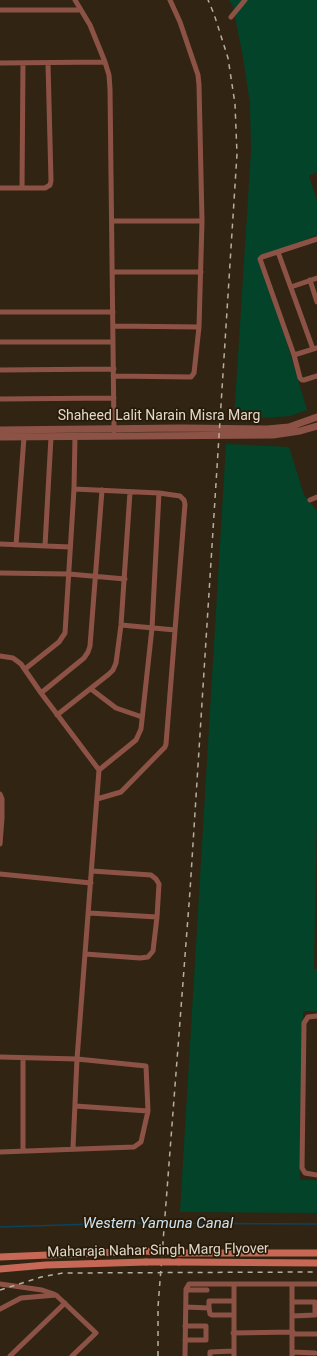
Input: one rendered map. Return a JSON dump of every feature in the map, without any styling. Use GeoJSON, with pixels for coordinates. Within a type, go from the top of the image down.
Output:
{"type":"FeatureCollection","features":[{"type":"Feature","properties":{"kind":"main road","name":"Maharaja Nahar Singh Marg Flyover"},"geometry":{"type":"LineString","coordinates":[[0,1256],[144,1251],[180,1253],[317,1253]]}},
{"type":"Feature","properties":{"kind":"main road","name":"Maharaja Nahar Singh Marg Flyover"},"geometry":{"type":"LineString","coordinates":[[0,1269],[146,1262],[317,1263]]}},
{"type":"Feature","properties":{"kind":"street"},"geometry":{"type":"LineString","coordinates":[[75,0],[92,30],[109,75],[114,436]]}},
{"type":"Feature","properties":{"kind":"street"},"geometry":{"type":"LineString","coordinates":[[113,376],[191,377],[194,373],[199,326],[202,221],[198,75],[180,22],[170,0]]}},
{"type":"Feature","properties":{"kind":"street"},"geometry":{"type":"LineString","coordinates":[[231,18],[245,0]]}},
{"type":"Feature","properties":{"kind":"street"},"geometry":{"type":"LineString","coordinates":[[0,10],[80,10]]}},
{"type":"Feature","properties":{"kind":"street"},"geometry":{"type":"LineString","coordinates":[[0,63],[105,62]]}},
{"type":"Feature","properties":{"kind":"street"},"geometry":{"type":"LineString","coordinates":[[22,188],[23,63]]}},
{"type":"Feature","properties":{"kind":"street"},"geometry":{"type":"LineString","coordinates":[[0,188],[48,187],[51,181],[48,63]]}},
{"type":"Feature","properties":{"kind":"street"},"geometry":{"type":"LineString","coordinates":[[112,221],[202,221]]}},
{"type":"Feature","properties":{"kind":"street"},"geometry":{"type":"LineString","coordinates":[[317,239],[262,256],[260,261],[294,355],[301,379],[304,380],[317,376]]}},
{"type":"Feature","properties":{"kind":"street"},"geometry":{"type":"LineString","coordinates":[[278,252],[315,348],[294,355]]}},
{"type":"Feature","properties":{"kind":"street"},"geometry":{"type":"LineString","coordinates":[[112,272],[201,272]]}},
{"type":"Feature","properties":{"kind":"street"},"geometry":{"type":"LineString","coordinates":[[291,287],[317,278]]}},
{"type":"Feature","properties":{"kind":"street"},"geometry":{"type":"LineString","coordinates":[[310,280],[317,302]]}},
{"type":"Feature","properties":{"kind":"street"},"geometry":{"type":"LineString","coordinates":[[0,312],[113,312]]}},
{"type":"Feature","properties":{"kind":"street"},"geometry":{"type":"LineString","coordinates":[[113,326],[199,326]]}},
{"type":"Feature","properties":{"kind":"street"},"geometry":{"type":"LineString","coordinates":[[0,342],[113,342]]}},
{"type":"Feature","properties":{"kind":"street"},"geometry":{"type":"LineString","coordinates":[[0,370],[114,369]]}},
{"type":"Feature","properties":{"kind":"street"},"geometry":{"type":"LineString","coordinates":[[0,399],[114,398]]}},
{"type":"Feature","properties":{"kind":"street","name":"Shaheed Lalit Narain Misra Marg"},"geometry":{"type":"LineString","coordinates":[[0,430],[114,428],[267,429],[288,427],[317,417]]}},
{"type":"Feature","properties":{"kind":"street","name":"Shaheed Lalit Narain Misra Marg"},"geometry":{"type":"LineString","coordinates":[[0,437],[282,434],[317,426]]}},
{"type":"Feature","properties":{"kind":"street"},"geometry":{"type":"LineString","coordinates":[[25,669],[59,642],[65,633],[74,489],[75,436]]}},
{"type":"Feature","properties":{"kind":"street"},"geometry":{"type":"LineString","coordinates":[[16,545],[24,437]]}},
{"type":"Feature","properties":{"kind":"street"},"geometry":{"type":"LineString","coordinates":[[45,546],[52,437]]}},
{"type":"Feature","properties":{"kind":"street"},"geometry":{"type":"LineString","coordinates":[[74,489],[159,493],[180,496],[184,500],[185,504],[167,739],[165,746],[121,792],[97,799]]}},
{"type":"Feature","properties":{"kind":"street"},"geometry":{"type":"LineString","coordinates":[[41,693],[80,661],[88,652],[90,646],[102,490]]}},
{"type":"Feature","properties":{"kind":"street"},"geometry":{"type":"LineString","coordinates":[[57,714],[91,689],[113,670],[116,663],[125,578],[130,492]]}},
{"type":"Feature","properties":{"kind":"street"},"geometry":{"type":"LineString","coordinates":[[100,770],[136,740],[142,729],[152,628],[159,493]]}},
{"type":"Feature","properties":{"kind":"street"},"geometry":{"type":"LineString","coordinates":[[310,500],[317,497]]}},
{"type":"Feature","properties":{"kind":"street"},"geometry":{"type":"LineString","coordinates":[[0,544],[70,547]]}},
{"type":"Feature","properties":{"kind":"street"},"geometry":{"type":"LineString","coordinates":[[0,573],[69,574],[125,578]]}},
{"type":"Feature","properties":{"kind":"street"},"geometry":{"type":"LineString","coordinates":[[121,625],[175,630]]}},
{"type":"Feature","properties":{"kind":"street"},"geometry":{"type":"LineString","coordinates":[[0,656],[13,658],[25,669],[41,693],[100,770],[77,1059],[73,1148]]}},
{"type":"Feature","properties":{"kind":"street"},"geometry":{"type":"LineString","coordinates":[[91,689],[116,708],[142,717]]}},
{"type":"Feature","properties":{"kind":"street"},"geometry":{"type":"LineString","coordinates":[[0,794],[2,799],[0,844]]}},
{"type":"Feature","properties":{"kind":"street"},"geometry":{"type":"LineString","coordinates":[[86,954],[140,958],[148,957],[152,951],[157,917],[159,884],[151,875],[92,871]]}},
{"type":"Feature","properties":{"kind":"street"},"geometry":{"type":"LineString","coordinates":[[0,874],[91,883]]}},
{"type":"Feature","properties":{"kind":"street"},"geometry":{"type":"LineString","coordinates":[[89,912],[157,917]]}},
{"type":"Feature","properties":{"kind":"street"},"geometry":{"type":"LineString","coordinates":[[317,1016],[308,1017],[304,1023],[302,1168],[305,1173],[317,1175]]}},
{"type":"Feature","properties":{"kind":"street"},"geometry":{"type":"LineString","coordinates":[[0,1057],[77,1059],[146,1066],[148,1111],[141,1142],[134,1147],[73,1148],[0,1152]]}},
{"type":"Feature","properties":{"kind":"street"},"geometry":{"type":"LineString","coordinates":[[23,1058],[23,1151]]}},
{"type":"Feature","properties":{"kind":"street"},"geometry":{"type":"LineString","coordinates":[[75,1106],[148,1111]]}},
{"type":"Feature","properties":{"kind":"street"},"geometry":{"type":"LineString","coordinates":[[0,1284],[42,1290],[56,1295],[96,1333],[72,1356]]}},
{"type":"Feature","properties":{"kind":"street"},"geometry":{"type":"LineString","coordinates":[[185,1356],[186,1290],[189,1284],[317,1284]]}},
{"type":"Feature","properties":{"kind":"street"},"geometry":{"type":"LineString","coordinates":[[210,1356],[210,1352],[234,1354],[234,1284]]}},
{"type":"Feature","properties":{"kind":"street"},"geometry":{"type":"LineString","coordinates":[[292,1284],[292,1354],[315,1353]]}},
{"type":"Feature","properties":{"kind":"street"},"geometry":{"type":"LineString","coordinates":[[186,1290],[207,1290]]}},
{"type":"Feature","properties":{"kind":"street"},"geometry":{"type":"LineString","coordinates":[[0,1309],[21,1298],[56,1295]]}},
{"type":"Feature","properties":{"kind":"street"},"geometry":{"type":"LineString","coordinates":[[234,1301],[209,1301],[210,1315],[234,1315]]}},
{"type":"Feature","properties":{"kind":"street"},"geometry":{"type":"LineString","coordinates":[[292,1302],[315,1302],[315,1315],[292,1316]]}},
{"type":"Feature","properties":{"kind":"street"},"geometry":{"type":"LineString","coordinates":[[10,1356],[65,1303]]}},
{"type":"Feature","properties":{"kind":"street"},"geometry":{"type":"LineString","coordinates":[[186,1307],[209,1308]]}},
{"type":"Feature","properties":{"kind":"street"},"geometry":{"type":"LineString","coordinates":[[185,1326],[206,1326],[206,1340],[185,1340]]}},
{"type":"Feature","properties":{"kind":"street"},"geometry":{"type":"LineString","coordinates":[[233,1332],[317,1334]]}},
{"type":"Feature","properties":{"kind":"green space"},"geometry":{"type":"Polygon","coordinates":[[[229,0],[317,0],[317,172],[309,176],[317,201],[317,235],[261,257],[307,410],[290,416],[234,420],[251,151],[250,104],[243,57],[233,7],[229,0]]]}},
{"type":"Feature","properties":{"kind":"green space"},"geometry":{"type":"Polygon","coordinates":[[[226,444],[289,447],[304,495],[317,511],[317,815],[314,969],[317,969],[317,1011],[303,1011],[300,1180],[317,1180],[317,1213],[180,1212],[226,444]]]}},
{"type":"Feature","properties":{"kind":"waterway","name":"Western Yamuna Canal"},"geometry":{"type":"LineString","coordinates":[[0,1227],[126,1223],[317,1224]]}},
{"type":"Feature","properties":{"kind":"railway"},"geometry":{"type":"LineString","coordinates":[[158,1356],[158,1307],[190,891],[237,154],[235,104],[228,58],[208,0]]}},
{"type":"Feature","properties":{"kind":"railway"},"geometry":{"type":"LineString","coordinates":[[0,1290],[41,1277],[63,1273],[317,1272]]}}]}
